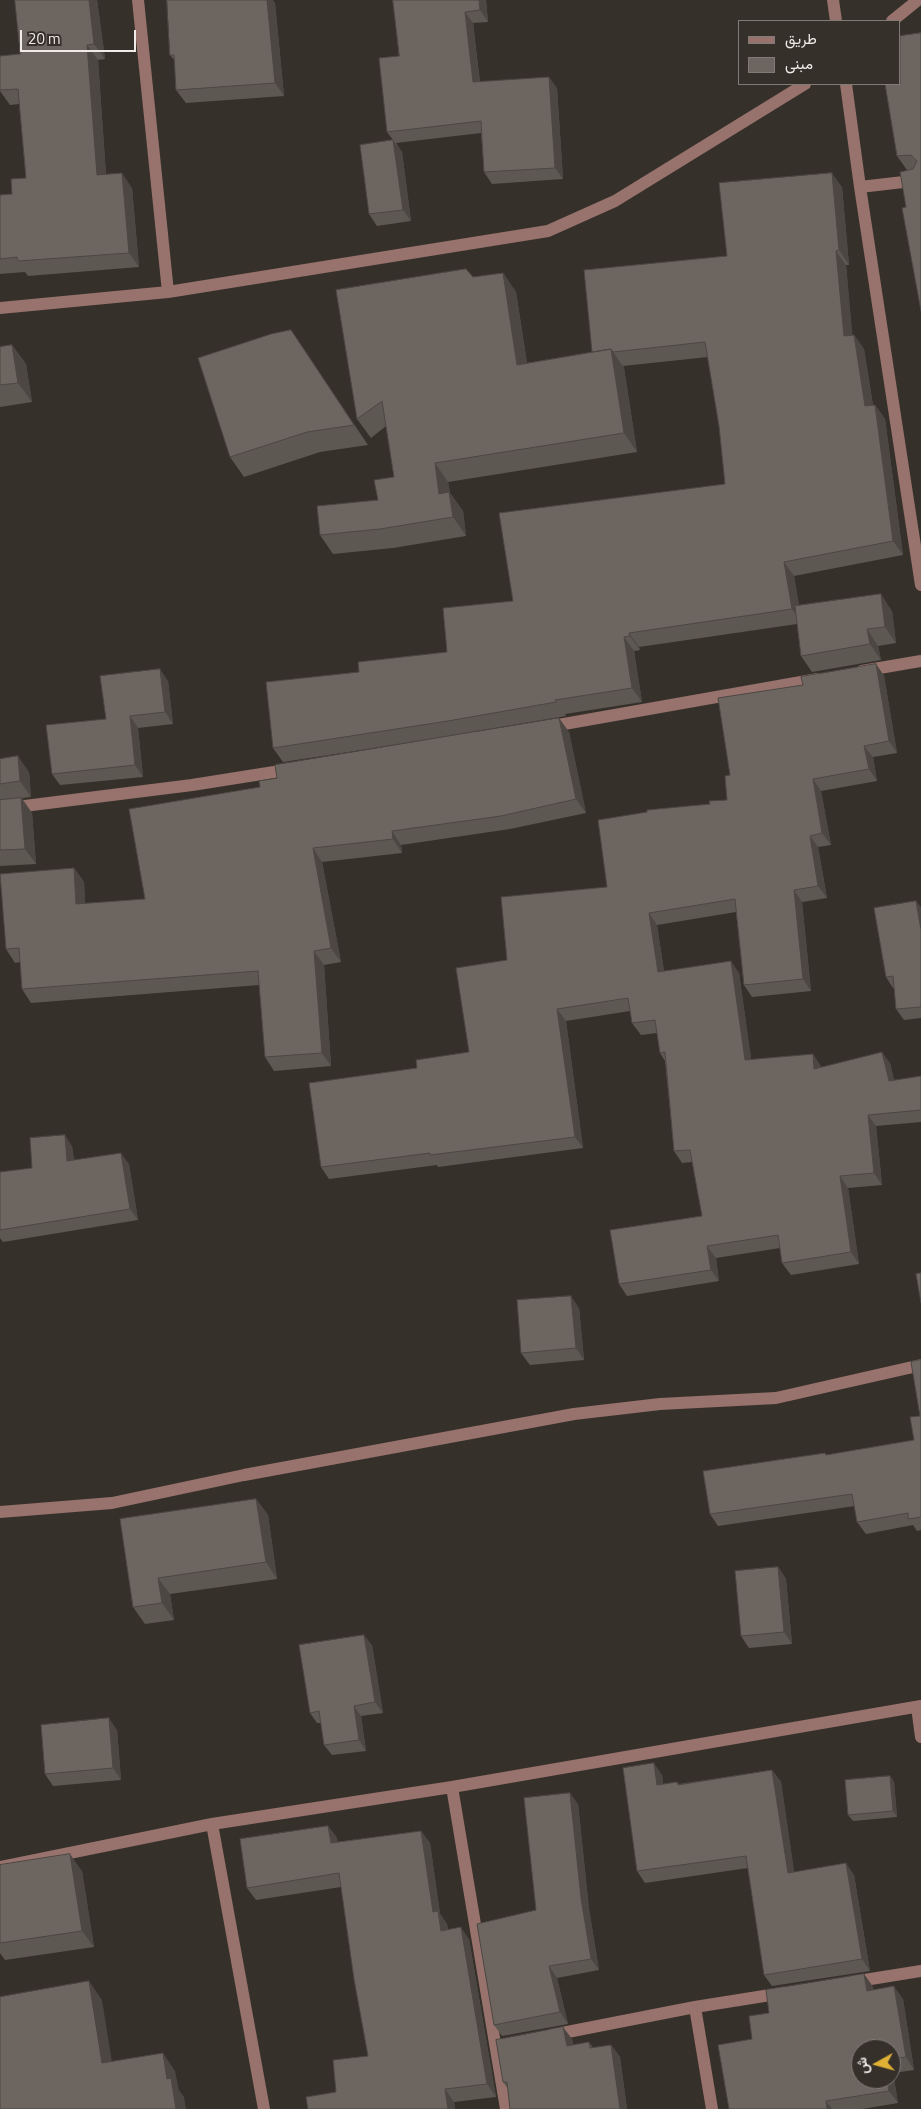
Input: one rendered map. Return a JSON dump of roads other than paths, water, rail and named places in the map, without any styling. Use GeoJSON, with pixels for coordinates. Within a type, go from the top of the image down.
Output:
{"type":"FeatureCollection","features":[{"type":"Feature","properties":{"kind":"street"},"geometry":{"type":"LineString","coordinates":[[138,0],[168,292]]}},
{"type":"Feature","properties":{"kind":"street"},"geometry":{"type":"LineString","coordinates":[[832,0],[836,20]]}},
{"type":"Feature","properties":{"kind":"street"},"geometry":{"type":"LineString","coordinates":[[893,20],[918,0]]}},
{"type":"Feature","properties":{"kind":"street"},"geometry":{"type":"LineString","coordinates":[[0,308],[168,292],[548,231],[614,202],[803,85]]}},
{"type":"Feature","properties":{"kind":"street"},"geometry":{"type":"LineString","coordinates":[[846,85],[921,585]]}},
{"type":"Feature","properties":{"kind":"street"},"geometry":{"type":"LineString","coordinates":[[860,187],[921,180]]}},
{"type":"Feature","properties":{"kind":"street"},"geometry":{"type":"LineString","coordinates":[[852,673],[921,661]]}},
{"type":"Feature","properties":{"kind":"street"},"geometry":{"type":"LineString","coordinates":[[537,729],[832,676]]}},
{"type":"Feature","properties":{"kind":"street"},"geometry":{"type":"LineString","coordinates":[[0,809],[192,785],[306,767]]}},
{"type":"Feature","properties":{"kind":"street"},"geometry":{"type":"LineString","coordinates":[[0,1512],[112,1503],[244,1475],[574,1414],[660,1404],[776,1398],[921,1365]]}},
{"type":"Feature","properties":{"kind":"street"},"geometry":{"type":"LineString","coordinates":[[0,1867],[212,1824],[452,1787],[919,1706],[921,1738]]}},
{"type":"Feature","properties":{"kind":"street"},"geometry":{"type":"LineString","coordinates":[[452,1787],[500,2045],[506,2109]]}},
{"type":"Feature","properties":{"kind":"street"},"geometry":{"type":"LineString","coordinates":[[212,1824],[264,2109]]}},
{"type":"Feature","properties":{"kind":"street"},"geometry":{"type":"LineString","coordinates":[[842,1983],[921,1971]]}},
{"type":"Feature","properties":{"kind":"street"},"geometry":{"type":"LineString","coordinates":[[543,2036],[695,2007],[793,1991]]}},
{"type":"Feature","properties":{"kind":"street"},"geometry":{"type":"LineString","coordinates":[[695,2007],[712,2109]]}}]}
